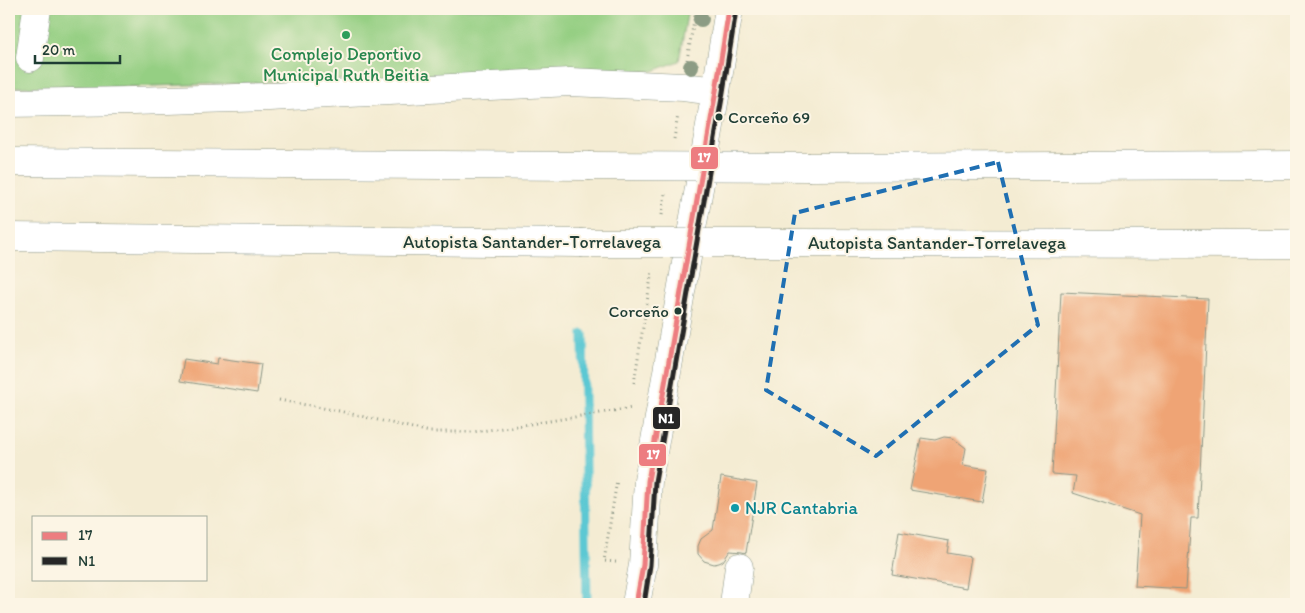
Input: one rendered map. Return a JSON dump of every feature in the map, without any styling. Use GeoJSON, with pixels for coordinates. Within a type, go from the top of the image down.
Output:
{"type":"FeatureCollection","features":[{"type":"Feature","properties":{"kind":"main road"},"geometry":{"type":"LineString","coordinates":[[30,58],[37,9]]}},
{"type":"Feature","properties":{"kind":"main road"},"geometry":{"type":"LineString","coordinates":[[636,604],[642,565],[648,481],[729,9]]}},
{"type":"Feature","properties":{"kind":"main road"},"geometry":{"type":"LineString","coordinates":[[9,103],[269,97],[570,82],[673,86],[716,91]]}},
{"type":"Feature","properties":{"kind":"main road"},"geometry":{"type":"LineString","coordinates":[[9,162],[810,167],[1296,165]]}},
{"type":"Feature","properties":{"kind":"main road","name":"Autopista Santander-Torrelavega"},"geometry":{"type":"LineString","coordinates":[[9,237],[580,243],[1296,244]]}},
{"type":"Feature","properties":{"kind":"main road"},"geometry":{"type":"LineString","coordinates":[[734,604],[739,567]]}},
{"type":"Feature","properties":{"kind":"path"},"geometry":{"type":"LineString","coordinates":[[279,400],[339,410],[430,432],[472,432],[601,412]]}},
{"type":"Feature","properties":{"kind":"highlighted area"},"geometry":{"type":"Polygon","coordinates":[[[998,162],[1038,325],[876,456],[766,390],[795,213],[998,162]]]}},
{"type":"Feature","properties":{"kind":"green space","name":"Complejo Deportivo Municipal Ruth Beitia"},"geometry":{"type":"Polygon","coordinates":[[[9,9],[688,9],[679,61],[653,71],[118,87],[9,87],[9,9]]]}},
{"type":"Feature","properties":{"kind":"building"},"geometry":{"type":"Polygon","coordinates":[[[1061,292],[1208,299],[1198,518],[1191,518],[1186,589],[1135,586],[1140,515],[1073,493],[1076,476],[1052,474],[1061,292]]]}},
{"type":"Feature","properties":{"kind":"building"},"geometry":{"type":"Polygon","coordinates":[[[218,358],[261,364],[257,393],[180,381],[184,359],[217,364],[218,358]]]}},
{"type":"Feature","properties":{"kind":"building"},"geometry":{"type":"Polygon","coordinates":[[[944,437],[953,438],[966,448],[963,465],[988,469],[982,502],[910,490],[921,438],[935,440],[944,437]]]}},
{"type":"Feature","properties":{"kind":"building","name":"NJR Cantabria"},"geometry":{"type":"Polygon","coordinates":[[[721,477],[757,483],[746,553],[730,551],[723,561],[714,564],[704,561],[698,554],[698,546],[701,539],[713,530],[721,477]]]}},
{"type":"Feature","properties":{"kind":"building"},"geometry":{"type":"Polygon","coordinates":[[[899,532],[949,541],[947,553],[971,557],[966,588],[892,575],[899,532]]]}},
{"type":"Feature","properties":{"kind":"waterway"},"geometry":{"type":"LineString","coordinates":[[583,334],[587,604]]}},
{"type":"Feature","properties":{"kind":"transit line","name":"17"},"geometry":{"type":"LineString","coordinates":[[636,604],[643,565],[648,481],[729,9]]}},
{"type":"Feature","properties":{"kind":"transit line","name":"N1"},"geometry":{"type":"LineString","coordinates":[[644,604],[650,565],[655,482],[736,10]]}},
{"type":"Feature","properties":{"kind":"place","name":"Complejo Deportivo Municipal Ruth Beitia"},"geometry":{"type":"Point","coordinates":[346,35]}},
{"type":"Feature","properties":{"kind":"place","name":"Corceño 69"},"geometry":{"type":"Point","coordinates":[719,117]}},
{"type":"Feature","properties":{"kind":"place","name":"Corceño"},"geometry":{"type":"Point","coordinates":[678,311]}},
{"type":"Feature","properties":{"kind":"place","name":"NJR Cantabria"},"geometry":{"type":"Point","coordinates":[735,508]}}]}
